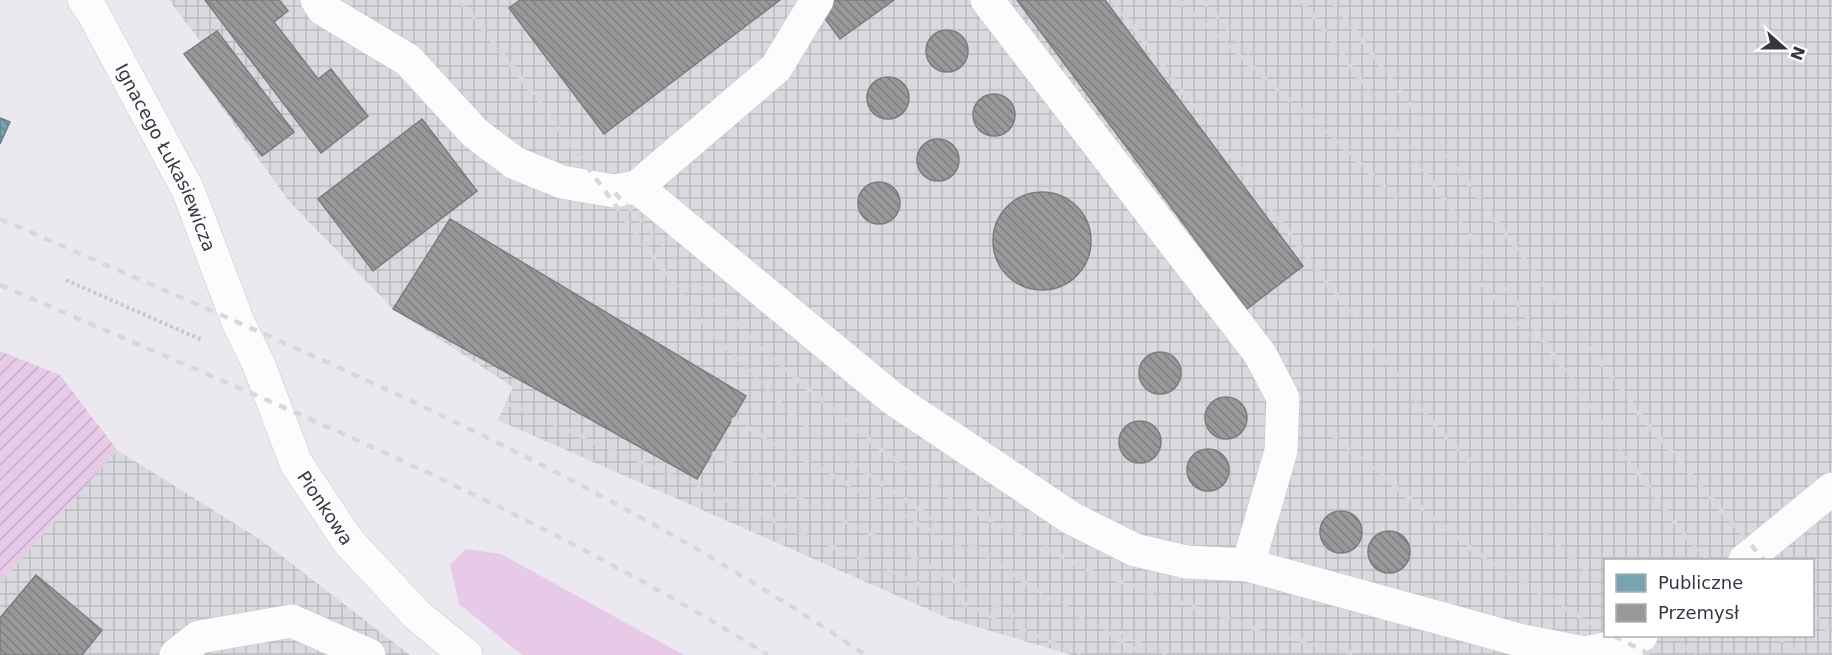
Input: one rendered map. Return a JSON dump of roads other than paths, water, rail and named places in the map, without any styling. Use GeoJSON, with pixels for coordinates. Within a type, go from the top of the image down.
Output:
{"type":"FeatureCollection","features":[{"type":"Feature","properties":{"kind":"street","name":"Ignacego Łukasiewicza"},"geometry":{"type":"LineString","coordinates":[[84,0],[188,190],[238,322]]}},
{"type":"Feature","properties":{"kind":"street"},"geometry":{"type":"LineString","coordinates":[[317,0],[324,9],[408,60],[475,133],[515,164],[562,182],[614,191],[637,187],[776,68],[817,0]]}},
{"type":"Feature","properties":{"kind":"street"},"geometry":{"type":"LineString","coordinates":[[987,0],[1260,354],[1283,398],[1281,452],[1248,564]]}},
{"type":"Feature","properties":{"kind":"street"},"geometry":{"type":"LineString","coordinates":[[637,187],[892,398],[1071,518],[1135,550],[1186,562],[1248,564],[1533,643],[1585,652],[1629,644],[1640,637]]}},
{"type":"Feature","properties":{"kind":"street","name":"Pionkowa"},"geometry":{"type":"LineString","coordinates":[[238,322],[259,365],[296,463],[348,541],[417,615],[466,655]]}},
{"type":"Feature","properties":{"kind":"street"},"geometry":{"type":"LineString","coordinates":[[1747,559],[1832,489]]}},
{"type":"Feature","properties":{"kind":"street"},"geometry":{"type":"LineString","coordinates":[[176,655],[199,637],[292,621],[369,655]]}},
{"type":"Feature","properties":{"kind":"railway"},"geometry":{"type":"LineString","coordinates":[[460,0],[533,93],[708,329],[781,405],[846,459],[1029,585],[1144,655]]}},
{"type":"Feature","properties":{"kind":"railway"},"geometry":{"type":"LineString","coordinates":[[1113,0],[1437,428],[1523,516],[1604,585]]}},
{"type":"Feature","properties":{"kind":"railway"},"geometry":{"type":"LineString","coordinates":[[1177,0],[1339,144],[1452,249],[1544,355]]}},
{"type":"Feature","properties":{"kind":"railway"},"geometry":{"type":"LineString","coordinates":[[1202,0],[1253,57]]}},
{"type":"Feature","properties":{"kind":"railway"},"geometry":{"type":"LineString","coordinates":[[1301,0],[1338,48],[1614,441],[1705,559]]}},
{"type":"Feature","properties":{"kind":"railway"},"geometry":{"type":"LineString","coordinates":[[1332,0],[1641,416],[1763,559]]}},
{"type":"Feature","properties":{"kind":"railway"},"geometry":{"type":"LineString","coordinates":[[615,193],[763,351],[883,451],[962,505],[1088,570],[1259,630],[1360,655]]}},
{"type":"Feature","properties":{"kind":"railway"},"geometry":{"type":"LineString","coordinates":[[0,219],[334,365],[552,470],[659,527],[763,589],[865,655]]}},
{"type":"Feature","properties":{"kind":"railway"},"geometry":{"type":"LineString","coordinates":[[0,285],[294,412],[487,501],[583,549],[676,600],[768,655]]}},
{"type":"Feature","properties":{"kind":"railway"},"geometry":{"type":"LineString","coordinates":[[506,403],[1080,655]]}},
{"type":"Feature","properties":{"kind":"railway"},"geometry":{"type":"LineString","coordinates":[[732,419],[961,548]]}},
{"type":"Feature","properties":{"kind":"railway"},"geometry":{"type":"LineString","coordinates":[[1331,434],[1474,551],[1559,605],[1604,630]]}},
{"type":"Feature","properties":{"kind":"railway"},"geometry":{"type":"LineString","coordinates":[[712,453],[903,551],[1025,623]]}},
{"type":"Feature","properties":{"kind":"railway"},"geometry":{"type":"LineString","coordinates":[[1814,616],[1832,635]]}},
{"type":"Feature","properties":{"kind":"railway"},"geometry":{"type":"LineString","coordinates":[[1120,632],[1166,655]]}},
{"type":"Feature","properties":{"kind":"railway"},"geometry":{"type":"LineString","coordinates":[[1616,637],[1651,655]]}},
{"type":"Feature","properties":{"kind":"railway"},"geometry":{"type":"LineString","coordinates":[[1669,637],[1696,655]]}},
{"type":"Feature","properties":{"kind":"railway"},"geometry":{"type":"LineString","coordinates":[[1779,637],[1799,655]]}}]}
